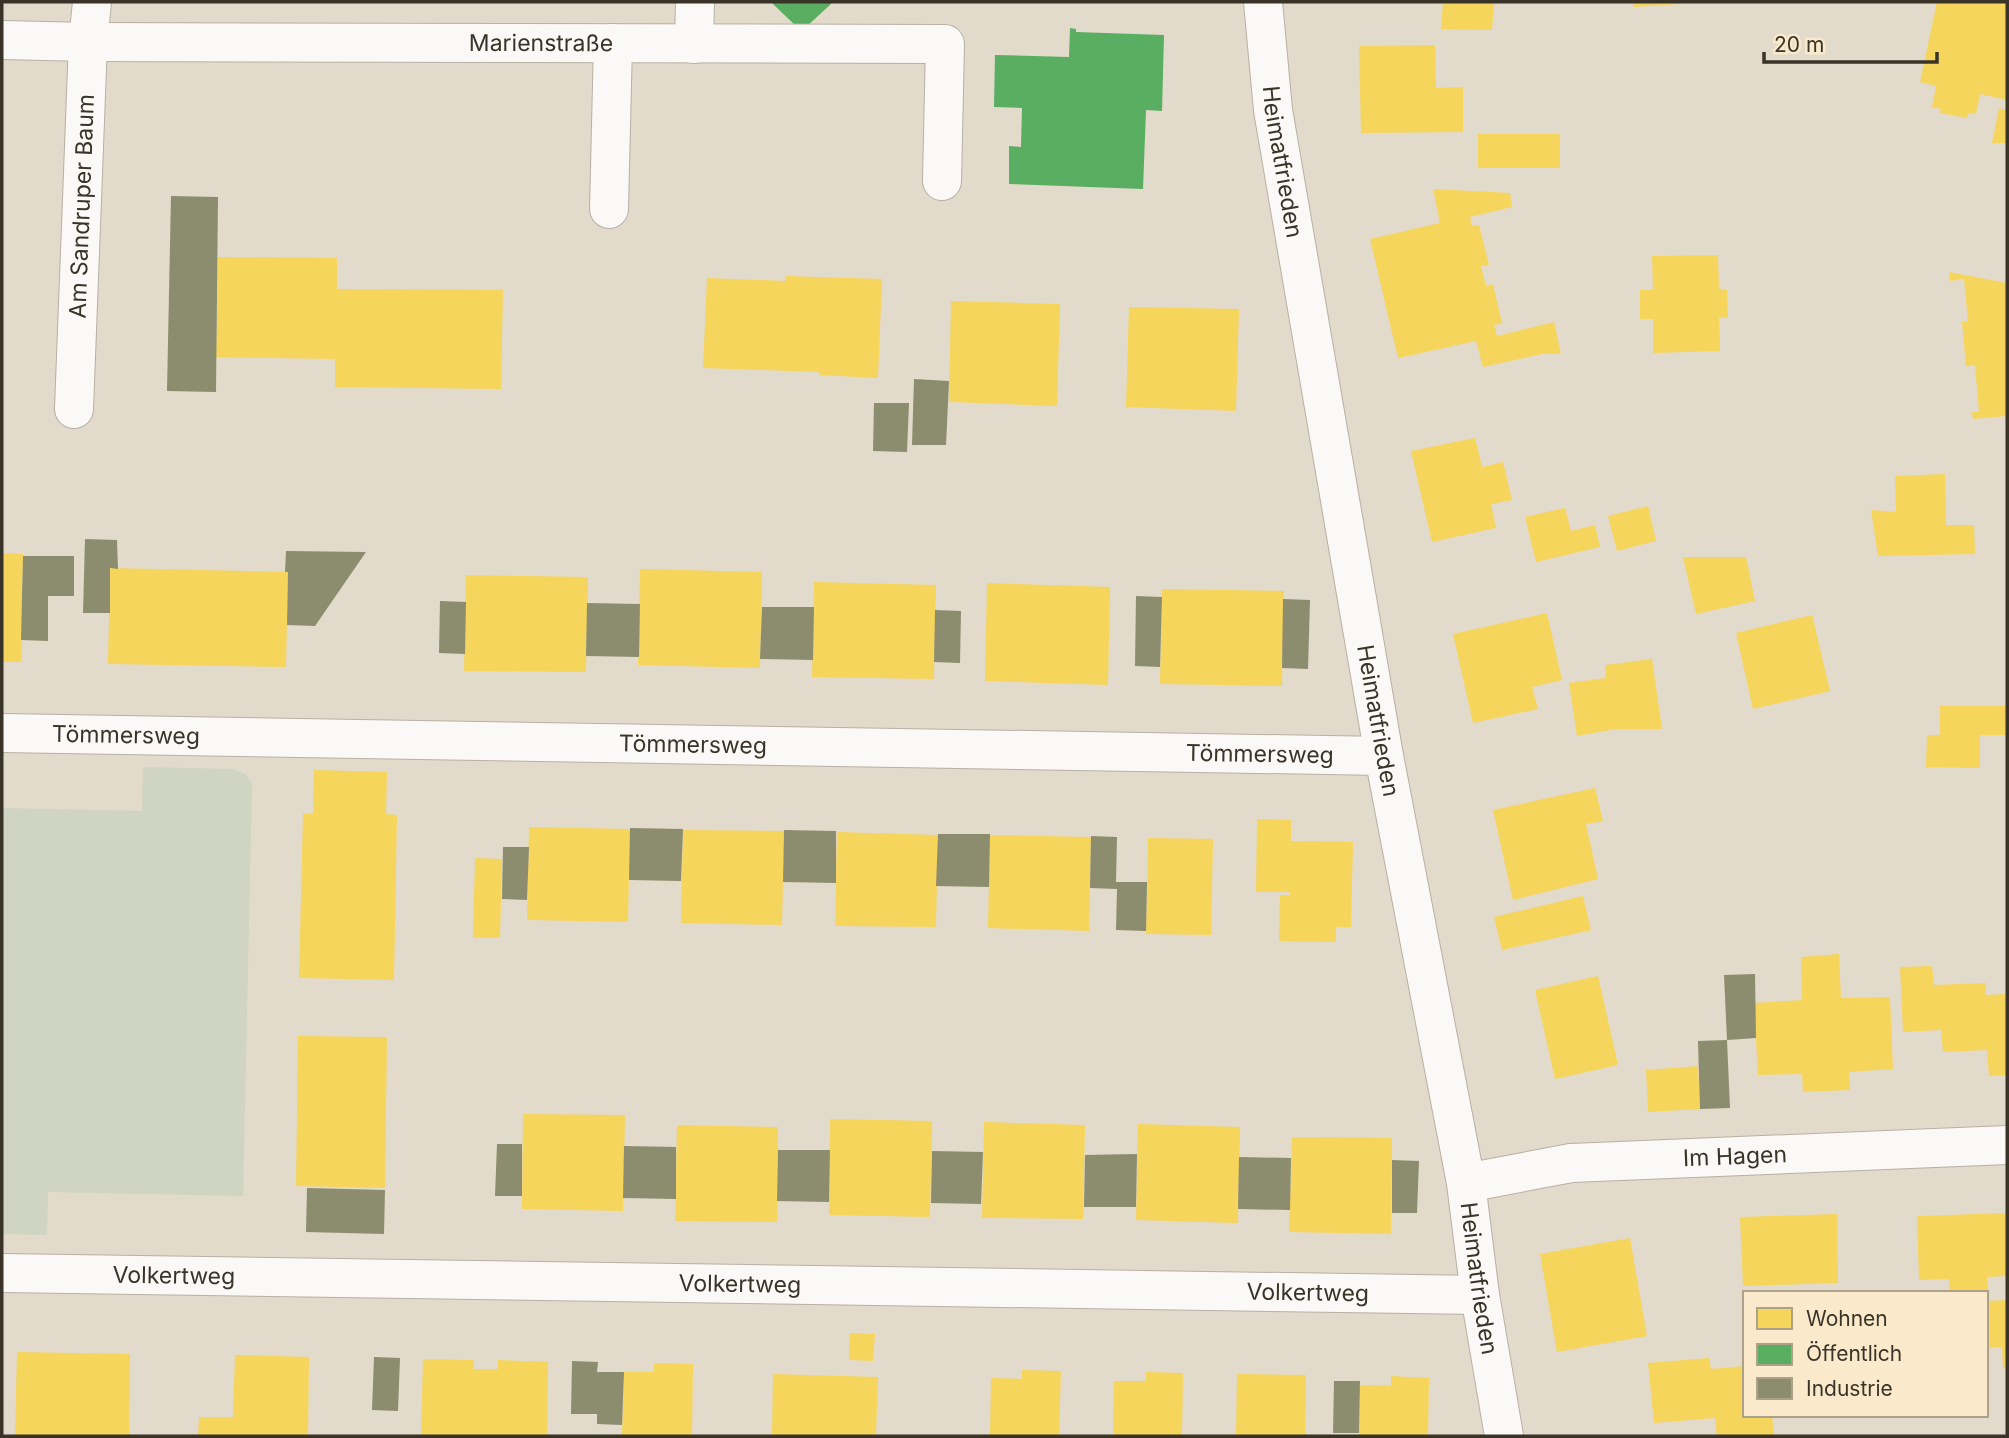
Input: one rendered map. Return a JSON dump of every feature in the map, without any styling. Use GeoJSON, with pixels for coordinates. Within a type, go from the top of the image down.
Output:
{"type":"FeatureCollection","features":[{"type":"Feature","properties":{"kind":"street","name":"Am Sandruper Baum"},"geometry":{"type":"LineString","coordinates":[[74,409],[88,43],[92,2]]}},
{"type":"Feature","properties":{"kind":"street"},"geometry":{"type":"LineString","coordinates":[[694,44],[695,2]]}},
{"type":"Feature","properties":{"kind":"street","name":"Heimatfrieden"},"geometry":{"type":"LineString","coordinates":[[1263,2],[1273,110],[1384,756],[1466,1183],[1480,1295],[1504,1436]]}},
{"type":"Feature","properties":{"kind":"street","name":"Marienstraße"},"geometry":{"type":"LineString","coordinates":[[2,40],[88,43],[945,44],[942,181]]}},
{"type":"Feature","properties":{"kind":"street"},"geometry":{"type":"LineString","coordinates":[[609,209],[613,43]]}},
{"type":"Feature","properties":{"kind":"street","name":"Tömmersweg"},"geometry":{"type":"LineString","coordinates":[[2,733],[1384,756]]}},
{"type":"Feature","properties":{"kind":"street","name":"Im Hagen"},"geometry":{"type":"LineString","coordinates":[[1466,1183],[1572,1163],[2007,1145]]}},
{"type":"Feature","properties":{"kind":"street","name":"Volkertweg"},"geometry":{"type":"LineString","coordinates":[[2,1273],[1480,1295]]}},
{"type":"Feature","properties":{"kind":"green space"},"geometry":{"type":"Polygon","coordinates":[[[143,767],[233,769],[245,774],[252,784],[243,1196],[48,1192],[47,1235],[2,1234],[2,808],[142,811],[143,767]]]}},
{"type":"Feature","properties":{"kind":"building: Wohnen"},"geometry":{"type":"Polygon","coordinates":[[[1443,2],[1494,2],[1492,30],[1441,29],[1443,2]]]}},
{"type":"Feature","properties":{"kind":"building: Wohnen"},"geometry":{"type":"Polygon","coordinates":[[[1633,2],[1680,2],[1680,4],[1633,7],[1633,2]]]}},
{"type":"Feature","properties":{"kind":"building: Wohnen"},"geometry":{"type":"Polygon","coordinates":[[[1937,2],[2007,2],[2007,100],[1980,94],[1976,114],[1968,113],[1967,118],[1940,113],[1941,109],[1932,107],[1936,86],[1920,82],[1937,2]]]}},
{"type":"Feature","properties":{"kind":"building: Wohnen"},"geometry":{"type":"Polygon","coordinates":[[[1435,45],[1436,88],[1463,87],[1463,132],[1361,133],[1359,46],[1435,45]]]}},
{"type":"Feature","properties":{"kind":"building: Wohnen"},"geometry":{"type":"Polygon","coordinates":[[[1999,108],[2007,110],[2007,143],[1992,143],[1999,108]]]}},
{"type":"Feature","properties":{"kind":"building: Wohnen"},"geometry":{"type":"Polygon","coordinates":[[[1478,134],[1560,134],[1560,168],[1478,168],[1478,134]]]}},
{"type":"Feature","properties":{"kind":"building: Wohnen"},"geometry":{"type":"Polygon","coordinates":[[[1433,189],[1510,193],[1512,207],[1470,217],[1472,226],[1479,225],[1489,265],[1481,266],[1486,286],[1493,284],[1502,323],[1494,325],[1497,336],[1554,322],[1561,354],[1542,354],[1483,367],[1476,341],[1398,358],[1370,239],[1440,223],[1433,189]]]}},
{"type":"Feature","properties":{"kind":"building: Wohnen"},"geometry":{"type":"Polygon","coordinates":[[[1718,255],[1719,289],[1727,290],[1728,318],[1719,317],[1720,351],[1653,353],[1653,319],[1640,319],[1640,290],[1653,290],[1652,256],[1718,255]]]}},
{"type":"Feature","properties":{"kind":"building: Wohnen"},"geometry":{"type":"Polygon","coordinates":[[[218,257],[337,258],[337,289],[503,290],[501,389],[335,387],[335,359],[216,357],[218,257]]]}},
{"type":"Feature","properties":{"kind":"building: Wohnen"},"geometry":{"type":"Polygon","coordinates":[[[1949,272],[2007,283],[2007,416],[1973,419],[1972,412],[1979,412],[1975,365],[1966,366],[1962,322],[1968,321],[1964,279],[1950,281],[1949,272]]]}},
{"type":"Feature","properties":{"kind":"building: Wohnen"},"geometry":{"type":"Polygon","coordinates":[[[786,276],[882,279],[878,378],[819,375],[819,372],[703,368],[707,278],[785,281],[786,276]]]}},
{"type":"Feature","properties":{"kind":"building: Wohnen"},"geometry":{"type":"Polygon","coordinates":[[[951,301],[1060,304],[1057,406],[949,402],[951,301]]]}},
{"type":"Feature","properties":{"kind":"building: Wohnen"},"geometry":{"type":"Polygon","coordinates":[[[1129,307],[1239,309],[1236,411],[1126,407],[1129,307]]]}},
{"type":"Feature","properties":{"kind":"building: Wohnen"},"geometry":{"type":"Polygon","coordinates":[[[1475,438],[1482,467],[1503,462],[1512,500],[1491,504],[1496,528],[1432,542],[1411,451],[1475,438]]]}},
{"type":"Feature","properties":{"kind":"building: Wohnen"},"geometry":{"type":"Polygon","coordinates":[[[1945,474],[1946,525],[1974,525],[1975,554],[1878,556],[1871,510],[1896,512],[1895,476],[1945,474]]]}},
{"type":"Feature","properties":{"kind":"building: Wohnen"},"geometry":{"type":"Polygon","coordinates":[[[1648,506],[1656,541],[1617,551],[1608,516],[1648,506]]]}},
{"type":"Feature","properties":{"kind":"building: Wohnen"},"geometry":{"type":"Polygon","coordinates":[[[1565,508],[1571,531],[1595,525],[1600,547],[1536,562],[1525,517],[1565,508]]]}},
{"type":"Feature","properties":{"kind":"building: Wohnen"},"geometry":{"type":"Polygon","coordinates":[[[2,553],[23,554],[21,662],[2,662],[2,553]]]}},
{"type":"Feature","properties":{"kind":"building: Wohnen"},"geometry":{"type":"Polygon","coordinates":[[[1683,557],[1746,557],[1755,601],[1696,614],[1683,557]]]}},
{"type":"Feature","properties":{"kind":"building: Wohnen"},"geometry":{"type":"Polygon","coordinates":[[[110,568],[288,572],[286,667],[108,664],[110,568]]]}},
{"type":"Feature","properties":{"kind":"building: Wohnen"},"geometry":{"type":"Polygon","coordinates":[[[640,569],[762,572],[760,668],[638,665],[640,569]]]}},
{"type":"Feature","properties":{"kind":"building: Wohnen"},"geometry":{"type":"Polygon","coordinates":[[[466,575],[588,577],[586,672],[464,671],[466,575]]]}},
{"type":"Feature","properties":{"kind":"building: Wohnen"},"geometry":{"type":"Polygon","coordinates":[[[814,582],[936,585],[934,679],[812,677],[814,582]]]}},
{"type":"Feature","properties":{"kind":"building: Wohnen"},"geometry":{"type":"Polygon","coordinates":[[[987,583],[1110,587],[1108,685],[985,681],[987,583]]]}},
{"type":"Feature","properties":{"kind":"building: Wohnen"},"geometry":{"type":"Polygon","coordinates":[[[1162,589],[1284,591],[1282,686],[1160,684],[1162,589]]]}},
{"type":"Feature","properties":{"kind":"building: Wohnen"},"geometry":{"type":"Polygon","coordinates":[[[1547,613],[1562,680],[1532,687],[1538,709],[1473,723],[1453,634],[1547,613]]]}},
{"type":"Feature","properties":{"kind":"building: Wohnen"},"geometry":{"type":"Polygon","coordinates":[[[1812,615],[1830,691],[1753,709],[1736,633],[1812,615]]]}},
{"type":"Feature","properties":{"kind":"building: Wohnen"},"geometry":{"type":"Polygon","coordinates":[[[1652,659],[1662,729],[1616,729],[1577,736],[1569,683],[1606,678],[1605,665],[1652,659]]]}},
{"type":"Feature","properties":{"kind":"building: Wohnen"},"geometry":{"type":"Polygon","coordinates":[[[1940,706],[2007,706],[2007,735],[1980,735],[1980,768],[1926,767],[1927,735],[1940,735],[1940,706]]]}},
{"type":"Feature","properties":{"kind":"building: Wohnen"},"geometry":{"type":"Polygon","coordinates":[[[314,770],[387,772],[386,814],[397,815],[394,980],[299,978],[303,813],[313,814],[314,770]]]}},
{"type":"Feature","properties":{"kind":"building: Wohnen"},"geometry":{"type":"Polygon","coordinates":[[[1595,788],[1603,821],[1586,824],[1598,879],[1513,900],[1493,810],[1595,788]]]}},
{"type":"Feature","properties":{"kind":"building: Wohnen"},"geometry":{"type":"Polygon","coordinates":[[[1257,819],[1291,820],[1291,841],[1353,842],[1351,927],[1336,927],[1336,942],[1279,941],[1280,895],[1290,895],[1290,892],[1256,892],[1257,819]]]}},
{"type":"Feature","properties":{"kind":"building: Wohnen"},"geometry":{"type":"Polygon","coordinates":[[[529,827],[630,829],[628,922],[527,920],[529,827]]]}},
{"type":"Feature","properties":{"kind":"building: Wohnen"},"geometry":{"type":"Polygon","coordinates":[[[683,830],[784,831],[782,925],[681,923],[683,830]]]}},
{"type":"Feature","properties":{"kind":"building: Wohnen"},"geometry":{"type":"Polygon","coordinates":[[[837,832],[938,835],[936,927],[835,926],[837,832]]]}},
{"type":"Feature","properties":{"kind":"building: Wohnen"},"geometry":{"type":"Polygon","coordinates":[[[990,835],[1091,837],[1089,931],[988,928],[990,835]]]}},
{"type":"Feature","properties":{"kind":"building: Wohnen"},"geometry":{"type":"Polygon","coordinates":[[[1148,838],[1213,839],[1211,935],[1146,934],[1148,838]]]}},
{"type":"Feature","properties":{"kind":"building: Wohnen"},"geometry":{"type":"Polygon","coordinates":[[[475,858],[502,859],[500,938],[473,938],[475,858]]]}},
{"type":"Feature","properties":{"kind":"building: Wohnen"},"geometry":{"type":"Polygon","coordinates":[[[1583,896],[1591,930],[1502,950],[1494,917],[1583,896]]]}},
{"type":"Feature","properties":{"kind":"building: Wohnen"},"geometry":{"type":"Polygon","coordinates":[[[1839,954],[1841,998],[1890,997],[1893,1069],[1849,1072],[1850,1090],[1803,1092],[1802,1074],[1758,1075],[1754,1003],[1802,1000],[1801,957],[1839,954]]]}},
{"type":"Feature","properties":{"kind":"building: Wohnen"},"geometry":{"type":"Polygon","coordinates":[[[1932,966],[1934,985],[1986,983],[1985,995],[2007,994],[2007,1075],[1989,1076],[1987,1050],[1943,1052],[1941,1030],[1903,1032],[1900,967],[1932,966]]]}},
{"type":"Feature","properties":{"kind":"building: Wohnen"},"geometry":{"type":"Polygon","coordinates":[[[1598,976],[1618,1065],[1555,1079],[1535,990],[1598,976]]]}},
{"type":"Feature","properties":{"kind":"building: Wohnen"},"geometry":{"type":"Polygon","coordinates":[[[298,1036],[387,1037],[385,1188],[296,1186],[298,1036]]]}},
{"type":"Feature","properties":{"kind":"building: Wohnen"},"geometry":{"type":"Polygon","coordinates":[[[1698,1066],[1700,1109],[1648,1112],[1646,1070],[1698,1066]]]}},
{"type":"Feature","properties":{"kind":"building: Wohnen"},"geometry":{"type":"Polygon","coordinates":[[[523,1114],[625,1115],[623,1211],[522,1209],[523,1114]]]}},
{"type":"Feature","properties":{"kind":"building: Wohnen"},"geometry":{"type":"Polygon","coordinates":[[[830,1119],[932,1121],[930,1217],[829,1215],[830,1119]]]}},
{"type":"Feature","properties":{"kind":"building: Wohnen"},"geometry":{"type":"Polygon","coordinates":[[[984,1122],[1085,1125],[1083,1219],[982,1218],[984,1122]]]}},
{"type":"Feature","properties":{"kind":"building: Wohnen"},"geometry":{"type":"Polygon","coordinates":[[[1138,1124],[1240,1127],[1238,1223],[1136,1220],[1138,1124]]]}},
{"type":"Feature","properties":{"kind":"building: Wohnen"},"geometry":{"type":"Polygon","coordinates":[[[677,1125],[778,1127],[777,1222],[675,1221],[677,1125]]]}},
{"type":"Feature","properties":{"kind":"building: Wohnen"},"geometry":{"type":"Polygon","coordinates":[[[1292,1137],[1392,1138],[1391,1234],[1289,1232],[1292,1137]]]}},
{"type":"Feature","properties":{"kind":"building: Wohnen"},"geometry":{"type":"Polygon","coordinates":[[[2007,1213],[2007,1276],[1987,1277],[1988,1291],[1950,1291],[1949,1279],[1919,1280],[1917,1216],[2007,1213]]]}},
{"type":"Feature","properties":{"kind":"building: Wohnen"},"geometry":{"type":"Polygon","coordinates":[[[1837,1214],[1838,1283],[1743,1286],[1740,1217],[1837,1214]]]}},
{"type":"Feature","properties":{"kind":"building: Wohnen"},"geometry":{"type":"Polygon","coordinates":[[[1630,1238],[1647,1336],[1557,1352],[1540,1254],[1630,1238]]]}},
{"type":"Feature","properties":{"kind":"building: Wohnen"},"geometry":{"type":"Polygon","coordinates":[[[2007,1300],[2007,1368],[2003,1368],[2002,1347],[1988,1348],[1988,1301],[2007,1300]]]}},
{"type":"Feature","properties":{"kind":"building: Wohnen"},"geometry":{"type":"Polygon","coordinates":[[[850,1333],[875,1334],[873,1361],[849,1360],[850,1333]]]}},
{"type":"Feature","properties":{"kind":"building: Wohnen"},"geometry":{"type":"Polygon","coordinates":[[[17,1352],[130,1354],[129,1436],[15,1436],[17,1352]]]}},
{"type":"Feature","properties":{"kind":"building: Wohnen"},"geometry":{"type":"Polygon","coordinates":[[[235,1355],[309,1357],[308,1436],[198,1436],[199,1417],[233,1417],[235,1355]]]}},
{"type":"Feature","properties":{"kind":"building: Wohnen"},"geometry":{"type":"Polygon","coordinates":[[[1709,1358],[1711,1369],[1743,1366],[1743,1417],[1772,1417],[1774,1436],[1717,1436],[1715,1418],[1654,1423],[1648,1363],[1709,1358]]]}},
{"type":"Feature","properties":{"kind":"building: Wohnen"},"geometry":{"type":"Polygon","coordinates":[[[423,1359],[474,1360],[473,1369],[498,1369],[498,1360],[548,1362],[547,1436],[421,1436],[423,1359]]]}},
{"type":"Feature","properties":{"kind":"building: Wohnen"},"geometry":{"type":"Polygon","coordinates":[[[654,1363],[693,1364],[692,1436],[622,1436],[624,1372],[654,1372],[654,1363]]]}},
{"type":"Feature","properties":{"kind":"building: Wohnen"},"geometry":{"type":"Polygon","coordinates":[[[1022,1370],[1061,1371],[1059,1436],[990,1436],[991,1378],[1022,1379],[1022,1370]]]}},
{"type":"Feature","properties":{"kind":"building: Wohnen"},"geometry":{"type":"Polygon","coordinates":[[[1146,1372],[1183,1373],[1182,1436],[1113,1436],[1114,1381],[1146,1381],[1146,1372]]]}},
{"type":"Feature","properties":{"kind":"building: Wohnen"},"geometry":{"type":"Polygon","coordinates":[[[773,1374],[878,1377],[876,1436],[772,1436],[773,1374]]]}},
{"type":"Feature","properties":{"kind":"building: Wohnen"},"geometry":{"type":"Polygon","coordinates":[[[1237,1374],[1306,1375],[1305,1436],[1236,1436],[1237,1374]]]}},
{"type":"Feature","properties":{"kind":"building: Wohnen"},"geometry":{"type":"Polygon","coordinates":[[[1391,1376],[1429,1378],[1428,1436],[1359,1436],[1360,1385],[1391,1386],[1391,1376]]]}},
{"type":"Feature","properties":{"kind":"building: Öffentlich"},"geometry":{"type":"Polygon","coordinates":[[[773,2],[831,4],[806,27],[797,27],[773,2]]]}},
{"type":"Feature","properties":{"kind":"building: Öffentlich"},"geometry":{"type":"Polygon","coordinates":[[[1070,28],[1076,29],[1076,32],[1164,35],[1162,111],[1146,110],[1143,189],[1009,184],[1009,146],[1021,147],[1022,108],[994,107],[995,55],[1069,57],[1070,28]]]}},
{"type":"Feature","properties":{"kind":"building: Industrie"},"geometry":{"type":"Polygon","coordinates":[[[171,196],[218,197],[216,392],[167,391],[171,196]]]}},
{"type":"Feature","properties":{"kind":"building: Industrie"},"geometry":{"type":"Polygon","coordinates":[[[914,379],[949,381],[946,445],[912,445],[914,379]]]}},
{"type":"Feature","properties":{"kind":"building: Industrie"},"geometry":{"type":"Polygon","coordinates":[[[874,403],[909,403],[907,452],[873,451],[874,403]]]}},
{"type":"Feature","properties":{"kind":"building: Industrie"},"geometry":{"type":"Polygon","coordinates":[[[85,539],[117,540],[118,569],[110,568],[110,613],[83,613],[85,539]]]}},
{"type":"Feature","properties":{"kind":"building: Industrie"},"geometry":{"type":"Polygon","coordinates":[[[286,551],[366,552],[315,626],[287,625],[286,551]]]}},
{"type":"Feature","properties":{"kind":"building: Industrie"},"geometry":{"type":"Polygon","coordinates":[[[23,556],[74,556],[74,596],[48,596],[48,641],[21,640],[23,556]]]}},
{"type":"Feature","properties":{"kind":"building: Industrie"},"geometry":{"type":"Polygon","coordinates":[[[1136,596],[1162,597],[1160,667],[1135,666],[1136,596]]]}},
{"type":"Feature","properties":{"kind":"building: Industrie"},"geometry":{"type":"Polygon","coordinates":[[[1283,599],[1310,600],[1308,669],[1282,668],[1283,599]]]}},
{"type":"Feature","properties":{"kind":"building: Industrie"},"geometry":{"type":"Polygon","coordinates":[[[440,601],[466,602],[465,654],[439,653],[440,601]]]}},
{"type":"Feature","properties":{"kind":"building: Industrie"},"geometry":{"type":"Polygon","coordinates":[[[587,603],[640,604],[639,657],[586,656],[587,603]]]}},
{"type":"Feature","properties":{"kind":"building: Industrie"},"geometry":{"type":"Polygon","coordinates":[[[762,607],[814,607],[813,660],[760,659],[762,607]]]}},
{"type":"Feature","properties":{"kind":"building: Industrie"},"geometry":{"type":"Polygon","coordinates":[[[935,610],[961,611],[960,663],[934,662],[935,610]]]}},
{"type":"Feature","properties":{"kind":"building: Industrie"},"geometry":{"type":"Polygon","coordinates":[[[630,828],[683,829],[681,881],[629,880],[630,828]]]}},
{"type":"Feature","properties":{"kind":"building: Industrie"},"geometry":{"type":"Polygon","coordinates":[[[784,830],[836,831],[836,883],[783,882],[784,830]]]}},
{"type":"Feature","properties":{"kind":"building: Industrie"},"geometry":{"type":"Polygon","coordinates":[[[938,834],[990,834],[989,887],[936,886],[938,834]]]}},
{"type":"Feature","properties":{"kind":"building: Industrie"},"geometry":{"type":"Polygon","coordinates":[[[1091,836],[1117,837],[1116,882],[1147,882],[1146,931],[1116,930],[1117,889],[1090,888],[1091,836]]]}},
{"type":"Feature","properties":{"kind":"building: Industrie"},"geometry":{"type":"Polygon","coordinates":[[[503,847],[529,847],[527,900],[502,899],[503,847]]]}},
{"type":"Feature","properties":{"kind":"building: Industrie"},"geometry":{"type":"Polygon","coordinates":[[[1755,974],[1756,1038],[1727,1040],[1724,975],[1755,974]]]}},
{"type":"Feature","properties":{"kind":"building: Industrie"},"geometry":{"type":"Polygon","coordinates":[[[1727,1040],[1730,1108],[1700,1109],[1698,1041],[1727,1040]]]}},
{"type":"Feature","properties":{"kind":"building: Industrie"},"geometry":{"type":"Polygon","coordinates":[[[497,1144],[522,1144],[522,1196],[495,1196],[497,1144]]]}},
{"type":"Feature","properties":{"kind":"building: Industrie"},"geometry":{"type":"Polygon","coordinates":[[[624,1146],[676,1147],[676,1199],[623,1198],[624,1146]]]}},
{"type":"Feature","properties":{"kind":"building: Industrie"},"geometry":{"type":"Polygon","coordinates":[[[778,1150],[830,1150],[829,1202],[777,1201],[778,1150]]]}},
{"type":"Feature","properties":{"kind":"building: Industrie"},"geometry":{"type":"Polygon","coordinates":[[[932,1151],[983,1152],[981,1204],[931,1203],[932,1151]]]}},
{"type":"Feature","properties":{"kind":"building: Industrie"},"geometry":{"type":"Polygon","coordinates":[[[1137,1154],[1136,1207],[1084,1207],[1085,1155],[1137,1154]]]}},
{"type":"Feature","properties":{"kind":"building: Industrie"},"geometry":{"type":"Polygon","coordinates":[[[1239,1157],[1291,1158],[1290,1210],[1238,1209],[1239,1157]]]}},
{"type":"Feature","properties":{"kind":"building: Industrie"},"geometry":{"type":"Polygon","coordinates":[[[1392,1160],[1419,1161],[1417,1213],[1392,1213],[1392,1160]]]}},
{"type":"Feature","properties":{"kind":"building: Industrie"},"geometry":{"type":"Polygon","coordinates":[[[307,1188],[385,1190],[384,1234],[306,1232],[307,1188]]]}},
{"type":"Feature","properties":{"kind":"building: Industrie"},"geometry":{"type":"Polygon","coordinates":[[[374,1357],[400,1358],[398,1411],[372,1410],[374,1357]]]}},
{"type":"Feature","properties":{"kind":"building: Industrie"},"geometry":{"type":"Polygon","coordinates":[[[572,1361],[598,1362],[597,1372],[624,1372],[622,1425],[597,1424],[597,1414],[571,1414],[572,1361]]]}},
{"type":"Feature","properties":{"kind":"building: Industrie"},"geometry":{"type":"Polygon","coordinates":[[[1334,1381],[1360,1381],[1359,1433],[1333,1433],[1334,1381]]]}}]}
